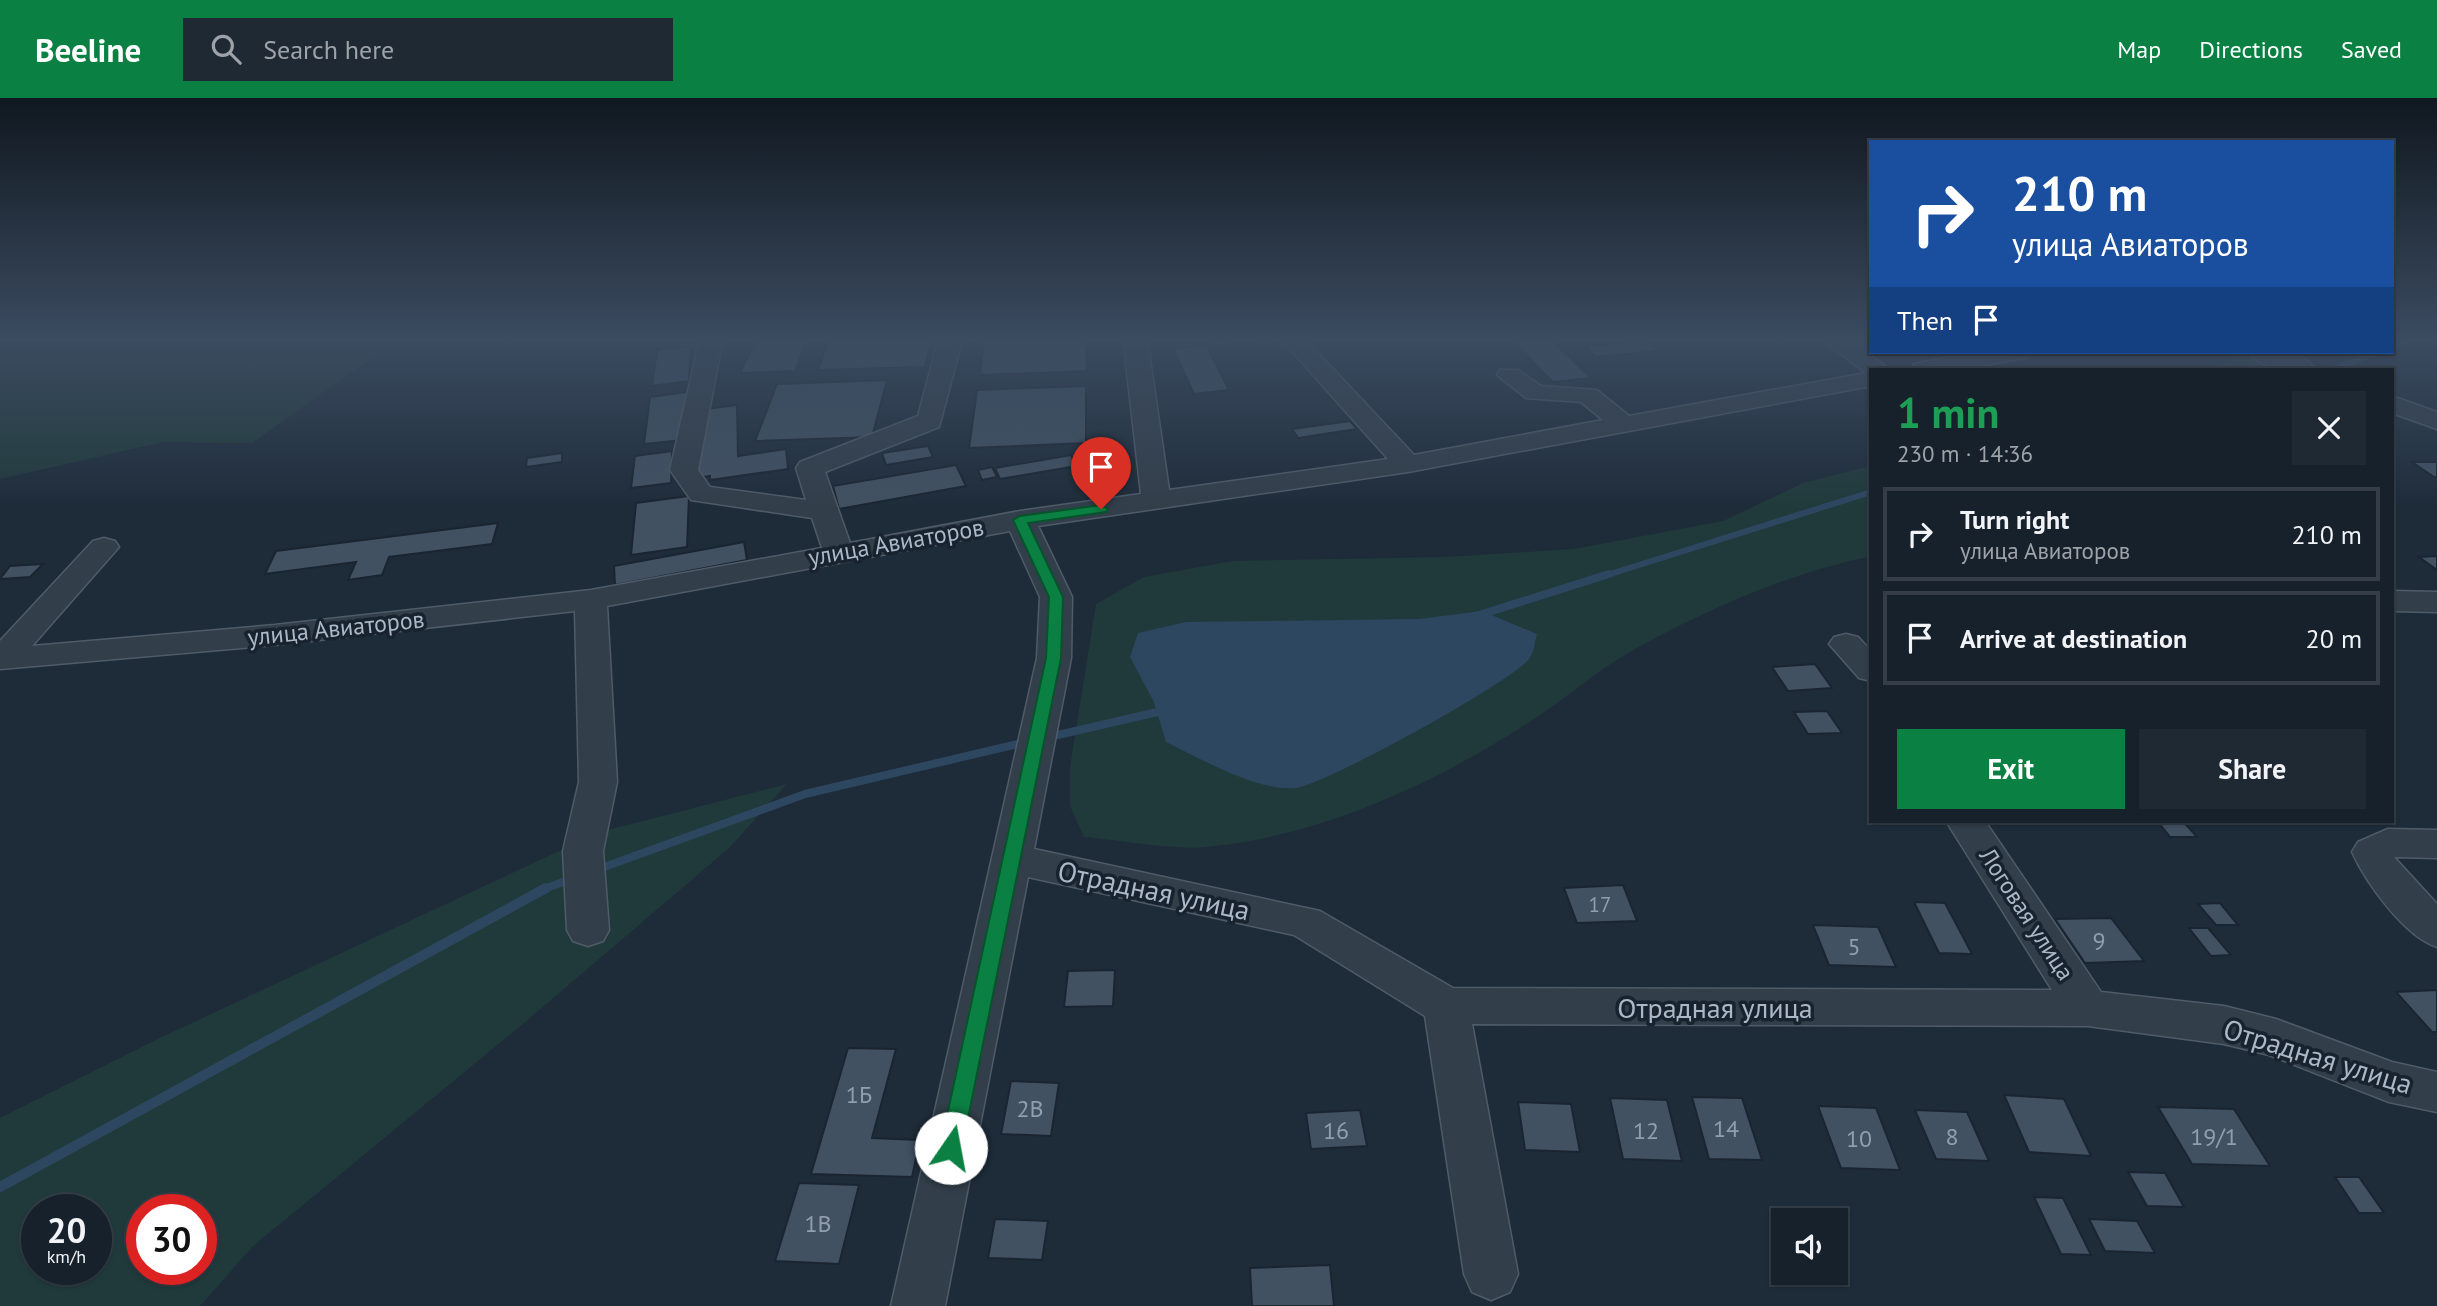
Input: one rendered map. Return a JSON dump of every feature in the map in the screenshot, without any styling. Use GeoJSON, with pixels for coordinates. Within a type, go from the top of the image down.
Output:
{"type":"FeatureCollection","features":[{"type":"Feature","properties":{"kind":"street"},"geometry":{"type":"LineString","coordinates":[[701,394],[684,470],[701,494],[824,511]]}},
{"type":"Feature","properties":{"kind":"street"},"geometry":{"type":"LineString","coordinates":[[838,552],[810,468],[930,421],[937,394]]}},
{"type":"Feature","properties":{"kind":"street"},"geometry":{"type":"LineString","coordinates":[[1142,394],[1156,501]]}},
{"type":"Feature","properties":{"kind":"street"},"geometry":{"type":"LineString","coordinates":[[1343,394],[1408,464]]}},
{"type":"Feature","properties":{"kind":"street"},"geometry":{"type":"LineString","coordinates":[[1571,394],[1588,395],[1625,425]]}},
{"type":"Feature","properties":{"kind":"street","name":"улица Авиаторов"},"geometry":{"type":"LineString","coordinates":[[1,659],[275,635],[591,600],[1020,520],[1408,464],[1789,394]]}},
{"type":"Feature","properties":{"kind":"street"},"geometry":{"type":"LineString","coordinates":[[2394,405],[2437,421]]}},
{"type":"Feature","properties":{"kind":"street"},"geometry":{"type":"LineString","coordinates":[[918,1306],[1054,658],[1056,597],[1020,520]]}},
{"type":"Feature","properties":{"kind":"street"},"geometry":{"type":"LineString","coordinates":[[1,659],[104,547]]}},
{"type":"Feature","properties":{"kind":"street"},"geometry":{"type":"LineString","coordinates":[[588,930],[583,851],[598,782],[591,600]]}},
{"type":"Feature","properties":{"kind":"street"},"geometry":{"type":"LineString","coordinates":[[2394,601],[2437,601]]}},
{"type":"Feature","properties":{"kind":"street"},"geometry":{"type":"LineString","coordinates":[[1846,644],[1869,669]]}},
{"type":"Feature","properties":{"kind":"street","name":"Логовая улица"},"geometry":{"type":"LineString","coordinates":[[1966,823],[2088,1008]]}},
{"type":"Feature","properties":{"kind":"street"},"geometry":{"type":"LineString","coordinates":[[2437,844],[2388,843],[2372,852],[2381,871],[2437,931]]}},
{"type":"Feature","properties":{"kind":"street","name":"Отрадная улица"},"geometry":{"type":"LineString","coordinates":[[1011,859],[1305,922],[1446,1006],[2088,1008],[2224,1025],[2276,1038],[2389,1082],[2437,1092]]}},
{"type":"Feature","properties":{"kind":"street"},"geometry":{"type":"LineString","coordinates":[[1446,1006],[1490,1274]]}},
{"type":"Feature","properties":{"kind":"green space"},"geometry":{"type":"Polygon","coordinates":[[[0,394],[321,394],[252,443],[163,442],[0,479],[0,394]]]}},
{"type":"Feature","properties":{"kind":"green space"},"geometry":{"type":"Polygon","coordinates":[[[1869,466],[1869,557],[1777,583],[1687,622],[1617,659],[1546,711],[1497,742],[1418,785],[1335,819],[1250,841],[1192,848],[1084,837],[1070,806],[1070,767],[1096,604],[1144,577],[1233,561],[1447,557],[1574,549],[1723,521],[1803,483],[1869,466]]]}},
{"type":"Feature","properties":{"kind":"green space"},"geometry":{"type":"Polygon","coordinates":[[[787,784],[729,848],[524,1023],[253,1246],[200,1306],[0,1306],[0,1118],[162,1037],[600,832],[787,784]]]}},
{"type":"Feature","properties":{"kind":"water"},"geometry":{"type":"Polygon","coordinates":[[[1482,611],[1537,634],[1529,659],[1489,689],[1417,731],[1342,770],[1296,788],[1264,785],[1247,779],[1166,742],[1154,702],[1130,657],[1138,633],[1186,622],[1419,619],[1482,611]]]}},
{"type":"Feature","properties":{"kind":"building"},"geometry":{"type":"Polygon","coordinates":[[[687,394],[683,440],[644,444],[650,397],[687,394]]]}},
{"type":"Feature","properties":{"kind":"building"},"geometry":{"type":"Polygon","coordinates":[[[773,394],[883,394],[872,437],[755,441],[773,394]]]}},
{"type":"Feature","properties":{"kind":"building"},"geometry":{"type":"Polygon","coordinates":[[[976,394],[1086,394],[1086,443],[969,448],[976,394]]]}},
{"type":"Feature","properties":{"kind":"building"},"geometry":{"type":"Polygon","coordinates":[[[737,405],[738,456],[786,449],[788,469],[710,480],[710,476],[696,478],[698,410],[737,405]]]}},
{"type":"Feature","properties":{"kind":"building"},"geometry":{"type":"Polygon","coordinates":[[[1350,421],[1357,429],[1298,438],[1292,429],[1350,421]]]}},
{"type":"Feature","properties":{"kind":"building"},"geometry":{"type":"Polygon","coordinates":[[[928,446],[933,457],[886,465],[882,453],[928,446]]]}},
{"type":"Feature","properties":{"kind":"building"},"geometry":{"type":"Polygon","coordinates":[[[672,451],[671,483],[631,488],[635,456],[672,451]]]}},
{"type":"Feature","properties":{"kind":"building"},"geometry":{"type":"Polygon","coordinates":[[[562,453],[562,462],[526,467],[527,458],[562,453]]]}},
{"type":"Feature","properties":{"kind":"building"},"geometry":{"type":"Polygon","coordinates":[[[1071,455],[1077,466],[1000,479],[995,468],[1071,455]]]}},
{"type":"Feature","properties":{"kind":"building"},"geometry":{"type":"Polygon","coordinates":[[[2412,462],[2437,462],[2437,477],[2434,477],[2412,462]]]}},
{"type":"Feature","properties":{"kind":"building"},"geometry":{"type":"Polygon","coordinates":[[[956,465],[966,486],[839,509],[833,486],[956,465]]]}},
{"type":"Feature","properties":{"kind":"building"},"geometry":{"type":"Polygon","coordinates":[[[992,467],[997,477],[982,480],[978,470],[992,467]]]}},
{"type":"Feature","properties":{"kind":"building"},"geometry":{"type":"Polygon","coordinates":[[[689,496],[687,547],[631,555],[636,503],[689,496]]]}},
{"type":"Feature","properties":{"kind":"building"},"geometry":{"type":"Polygon","coordinates":[[[498,523],[492,544],[389,557],[382,575],[348,580],[356,562],[265,574],[276,551],[498,523]]]}},
{"type":"Feature","properties":{"kind":"building"},"geometry":{"type":"Polygon","coordinates":[[[744,542],[747,560],[615,585],[614,566],[744,542]]]}},
{"type":"Feature","properties":{"kind":"building"},"geometry":{"type":"Polygon","coordinates":[[[2437,556],[2437,570],[2419,557],[2437,556]]]}},
{"type":"Feature","properties":{"kind":"building"},"geometry":{"type":"Polygon","coordinates":[[[43,564],[30,577],[0,579],[10,566],[43,564]]]}},
{"type":"Feature","properties":{"kind":"building"},"geometry":{"type":"Polygon","coordinates":[[[1815,664],[1832,688],[1788,691],[1772,667],[1815,664]]]}},
{"type":"Feature","properties":{"kind":"building"},"geometry":{"type":"Polygon","coordinates":[[[1827,711],[1842,733],[1808,734],[1794,712],[1827,711]]]}},
{"type":"Feature","properties":{"kind":"building"},"geometry":{"type":"Polygon","coordinates":[[[2159,823],[2185,823],[2197,837],[2170,837],[2159,823]]]}},
{"type":"Feature","properties":{"kind":"building"},"geometry":{"type":"Polygon","coordinates":[[[1623,885],[1637,921],[1577,923],[1564,888],[1623,885]]]}},
{"type":"Feature","properties":{"kind":"building"},"geometry":{"type":"Polygon","coordinates":[[[1914,902],[1945,903],[1972,954],[1939,953],[1914,902]]]}},
{"type":"Feature","properties":{"kind":"building"},"geometry":{"type":"Polygon","coordinates":[[[2220,903],[2238,925],[2216,925],[2198,904],[2220,903]]]}},
{"type":"Feature","properties":{"kind":"building"},"geometry":{"type":"Polygon","coordinates":[[[2111,918],[2144,961],[2085,963],[2055,919],[2111,918]]]}},
{"type":"Feature","properties":{"kind":"building"},"geometry":{"type":"Polygon","coordinates":[[[1813,925],[1878,927],[1896,967],[1829,965],[1813,925]]]}},
{"type":"Feature","properties":{"kind":"building"},"geometry":{"type":"Polygon","coordinates":[[[2189,928],[2208,928],[2231,955],[2211,956],[2189,928]]]}},
{"type":"Feature","properties":{"kind":"building"},"geometry":{"type":"Polygon","coordinates":[[[1115,970],[1113,1006],[1064,1007],[1068,971],[1115,970]]]}},
{"type":"Feature","properties":{"kind":"building"},"geometry":{"type":"Polygon","coordinates":[[[2437,990],[2437,1032],[2432,1032],[2396,992],[2437,990]]]}},
{"type":"Feature","properties":{"kind":"building"},"geometry":{"type":"Polygon","coordinates":[[[848,1048],[896,1049],[872,1138],[920,1140],[912,1177],[811,1174],[848,1048]]]}},
{"type":"Feature","properties":{"kind":"building"},"geometry":{"type":"Polygon","coordinates":[[[1011,1081],[1059,1083],[1051,1136],[1001,1134],[1011,1081]]]}},
{"type":"Feature","properties":{"kind":"building"},"geometry":{"type":"Polygon","coordinates":[[[2004,1095],[2064,1099],[2091,1156],[2029,1152],[2004,1095]]]}},
{"type":"Feature","properties":{"kind":"building"},"geometry":{"type":"Polygon","coordinates":[[[1692,1097],[1742,1098],[1762,1160],[1709,1159],[1692,1097]]]}},
{"type":"Feature","properties":{"kind":"building"},"geometry":{"type":"Polygon","coordinates":[[[1610,1098],[1667,1100],[1682,1161],[1623,1159],[1610,1098]]]}},
{"type":"Feature","properties":{"kind":"building"},"geometry":{"type":"Polygon","coordinates":[[[1518,1102],[1571,1104],[1580,1152],[1525,1150],[1518,1102]]]}},
{"type":"Feature","properties":{"kind":"building"},"geometry":{"type":"Polygon","coordinates":[[[1818,1106],[1876,1108],[1900,1170],[1841,1168],[1818,1106]]]}},
{"type":"Feature","properties":{"kind":"building"},"geometry":{"type":"Polygon","coordinates":[[[2158,1107],[2234,1109],[2270,1166],[2192,1164],[2158,1107]]]}},
{"type":"Feature","properties":{"kind":"building"},"geometry":{"type":"Polygon","coordinates":[[[1360,1110],[1367,1146],[1311,1149],[1306,1113],[1360,1110]]]}},
{"type":"Feature","properties":{"kind":"building"},"geometry":{"type":"Polygon","coordinates":[[[1915,1110],[1967,1112],[1989,1161],[1936,1159],[1915,1110]]]}},
{"type":"Feature","properties":{"kind":"building"},"geometry":{"type":"Polygon","coordinates":[[[2128,1172],[2165,1173],[2184,1207],[2147,1206],[2128,1172]]]}},
{"type":"Feature","properties":{"kind":"building"},"geometry":{"type":"Polygon","coordinates":[[[2335,1177],[2359,1177],[2384,1213],[2359,1213],[2335,1177]]]}},
{"type":"Feature","properties":{"kind":"building"},"geometry":{"type":"Polygon","coordinates":[[[799,1183],[859,1185],[839,1264],[775,1261],[799,1183]]]}},
{"type":"Feature","properties":{"kind":"building"},"geometry":{"type":"Polygon","coordinates":[[[2034,1197],[2063,1198],[2091,1255],[2061,1254],[2034,1197]]]}},
{"type":"Feature","properties":{"kind":"building"},"geometry":{"type":"Polygon","coordinates":[[[995,1219],[1048,1221],[1042,1260],[988,1258],[995,1219]]]}},
{"type":"Feature","properties":{"kind":"building"},"geometry":{"type":"Polygon","coordinates":[[[2089,1219],[2137,1221],[2155,1253],[2105,1251],[2089,1219]]]}},
{"type":"Feature","properties":{"kind":"building"},"geometry":{"type":"Polygon","coordinates":[[[1330,1265],[1334,1306],[1252,1306],[1250,1268],[1330,1265]]]}},
{"type":"Feature","properties":{"kind":"waterway"},"geometry":{"type":"LineString","coordinates":[[1604,576],[1869,493]]}},
{"type":"Feature","properties":{"kind":"waterway"},"geometry":{"type":"LineString","coordinates":[[1476,616],[1609,574]]}},
{"type":"Feature","properties":{"kind":"waterway"},"geometry":{"type":"LineString","coordinates":[[1058,735],[1166,710]]}},
{"type":"Feature","properties":{"kind":"waterway"},"geometry":{"type":"LineString","coordinates":[[596,870],[805,794],[1018,744]]}},
{"type":"Feature","properties":{"kind":"waterway"},"geometry":{"type":"LineString","coordinates":[[545,889],[574,878]]}},
{"type":"Feature","properties":{"kind":"waterway"},"geometry":{"type":"LineString","coordinates":[[0,1187],[545,889]]}},
{"type":"Feature","properties":{"kind":"waterway"},"geometry":{"type":"LineString","coordinates":[[541,890],[545,889]]}},
{"type":"Feature","properties":{"kind":"route"},"geometry":{"type":"LineString","coordinates":[[951,1148],[1054,658],[1056,597],[1020,520],[1101,509]]}}]}
